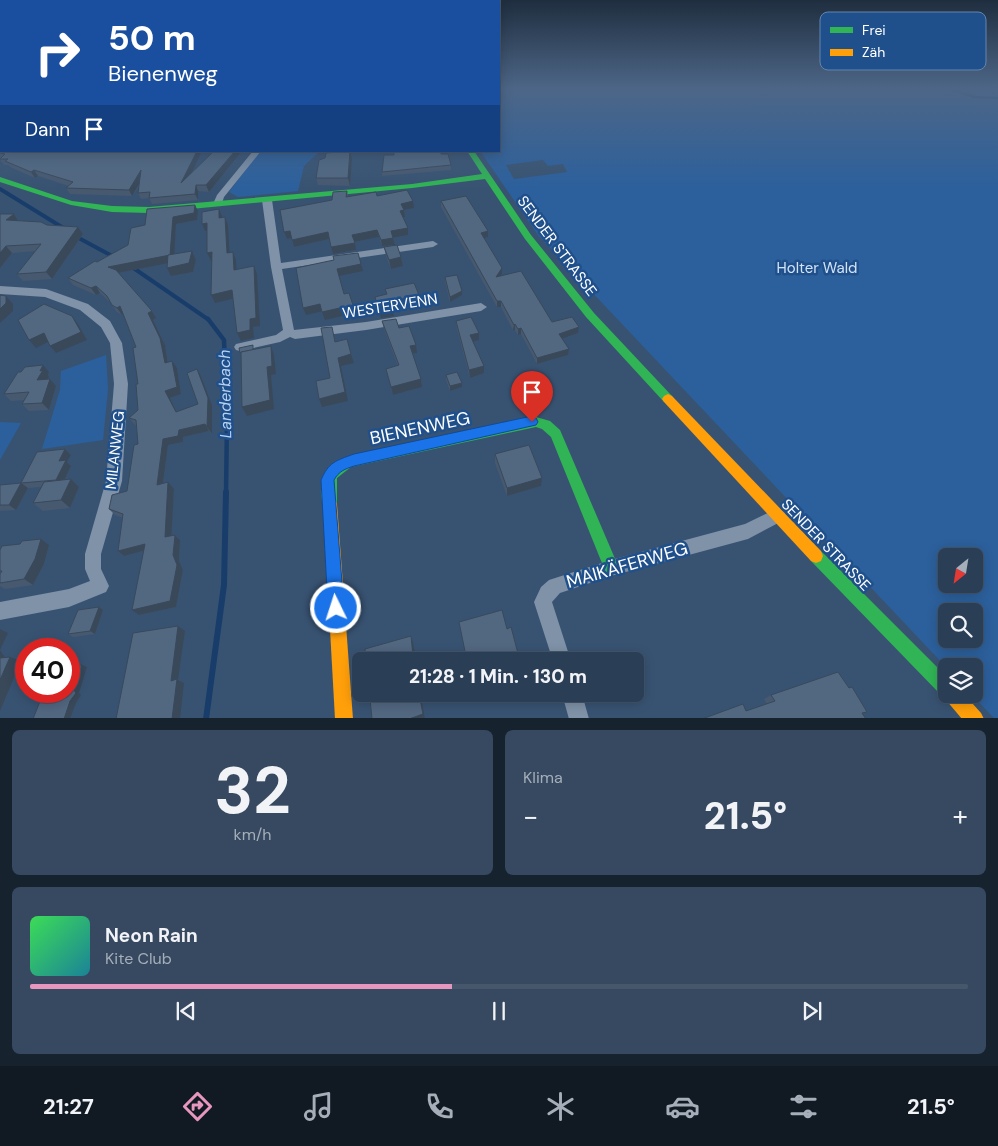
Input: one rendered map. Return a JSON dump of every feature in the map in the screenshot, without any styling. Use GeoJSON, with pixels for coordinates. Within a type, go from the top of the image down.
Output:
{"type":"FeatureCollection","features":[{"type":"Feature","properties":{"kind":"street"},"geometry":{"type":"LineString","coordinates":[[218,204],[220,197],[255,152]]}},
{"type":"Feature","properties":{"kind":"street","name":"SENDER STRASSE"},"geometry":{"type":"LineString","coordinates":[[471,152],[533,243],[590,314],[776,516],[938,680]]}},
{"type":"Feature","properties":{"kind":"street"},"geometry":{"type":"LineString","coordinates":[[0,179],[60,201],[104,208],[148,210],[412,186],[487,176]]}},
{"type":"Feature","properties":{"kind":"street"},"geometry":{"type":"LineString","coordinates":[[240,347],[280,338],[290,332],[276,267],[267,200]]}},
{"type":"Feature","properties":{"kind":"street"},"geometry":{"type":"LineString","coordinates":[[276,267],[433,244]]}},
{"type":"Feature","properties":{"kind":"street","name":"MILANWEG"},"geometry":{"type":"LineString","coordinates":[[0,290],[46,293],[84,307],[106,324],[116,343],[121,384],[114,481],[93,554],[92,569],[100,586],[69,598],[0,611]]}},
{"type":"Feature","properties":{"kind":"street","name":"WESTERVENN"},"geometry":{"type":"LineString","coordinates":[[290,332],[295,336],[303,335],[481,307]]}},
{"type":"Feature","properties":{"kind":"street","name":"BIENENWEG"},"geometry":{"type":"LineString","coordinates":[[344,718],[328,480],[338,465],[532,422],[540,422],[549,426],[556,434],[611,568]]}},
{"type":"Feature","properties":{"kind":"street","name":"MAIKÄFERWEG"},"geometry":{"type":"LineString","coordinates":[[559,652],[543,602],[547,593],[555,586],[611,568],[748,531],[776,516]]}},
{"type":"Feature","properties":{"kind":"street"},"geometry":{"type":"LineString","coordinates":[[574,702],[579,718]]}},
{"type":"Feature","properties":{"kind":"street"},"geometry":{"type":"LineString","coordinates":[[961,703],[975,718]]}},
{"type":"Feature","properties":{"kind":"green space","name":"Holter Wald"},"geometry":{"type":"Polygon","coordinates":[[[500,122],[998,122],[998,718],[994,718],[980,703],[983,703],[983,658],[938,659],[538,235],[481,152],[500,152],[500,122]],[[543,160],[506,165],[514,179],[567,172],[563,164],[548,166],[543,160]]]}},
{"type":"Feature","properties":{"kind":"green space"},"geometry":{"type":"Polygon","coordinates":[[[259,152],[319,152],[304,166],[298,191],[238,197],[229,192],[259,152]]]}},
{"type":"Feature","properties":{"kind":"green space"},"geometry":{"type":"Polygon","coordinates":[[[106,355],[108,389],[103,440],[42,449],[60,390],[61,371],[106,355]]]}},
{"type":"Feature","properties":{"kind":"green space"},"geometry":{"type":"Polygon","coordinates":[[[0,422],[21,423],[0,460],[0,422]]]}},
{"type":"Feature","properties":{"kind":"building"},"geometry":{"type":"Polygon","coordinates":[[[196,152],[181,183],[213,152],[234,152],[206,185],[196,185],[195,194],[149,198],[150,192],[138,193],[141,170],[129,190],[66,188],[73,182],[34,170],[31,172],[5,161],[8,159],[0,159],[5,154],[0,153],[196,152]]]}},
{"type":"Feature","properties":{"kind":"building"},"geometry":{"type":"Polygon","coordinates":[[[350,152],[348,178],[316,178],[319,160],[325,158],[326,153],[350,152]]]}},
{"type":"Feature","properties":{"kind":"building"},"geometry":{"type":"Polygon","coordinates":[[[394,152],[441,152],[441,154],[448,154],[451,165],[382,172],[384,155],[394,155],[394,152]]]}},
{"type":"Feature","properties":{"kind":"building"},"geometry":{"type":"Polygon","coordinates":[[[407,190],[413,201],[401,204],[404,210],[400,211],[408,228],[391,231],[393,238],[381,240],[377,230],[352,235],[355,243],[331,247],[328,232],[292,240],[290,231],[284,232],[280,210],[332,200],[333,192],[347,191],[346,197],[376,192],[377,196],[407,190]]]}},
{"type":"Feature","properties":{"kind":"building"},"geometry":{"type":"Polygon","coordinates":[[[466,196],[488,231],[481,233],[502,268],[496,277],[521,271],[552,322],[572,317],[579,327],[559,334],[569,349],[537,358],[521,328],[518,329],[514,325],[501,301],[497,301],[441,201],[466,196]]]}},
{"type":"Feature","properties":{"kind":"building"},"geometry":{"type":"Polygon","coordinates":[[[195,205],[194,213],[173,217],[170,255],[108,267],[116,270],[152,311],[148,313],[160,338],[165,363],[172,361],[177,387],[165,391],[176,412],[198,404],[187,373],[197,369],[208,398],[207,427],[205,424],[179,430],[178,436],[163,439],[157,485],[168,482],[165,537],[175,535],[173,555],[177,565],[170,601],[132,610],[145,544],[118,551],[123,514],[109,509],[112,495],[127,491],[134,445],[138,444],[136,420],[129,418],[138,410],[136,384],[138,384],[133,348],[136,347],[120,306],[117,308],[112,305],[107,296],[96,286],[91,288],[68,278],[95,261],[97,262],[128,245],[131,228],[145,225],[147,209],[195,205]]]}},
{"type":"Feature","properties":{"kind":"building"},"geometry":{"type":"Polygon","coordinates":[[[219,209],[219,218],[225,217],[227,253],[233,252],[234,270],[254,266],[256,318],[250,319],[250,330],[237,333],[232,290],[211,295],[212,252],[207,253],[207,223],[202,224],[202,212],[219,209]]]}},
{"type":"Feature","properties":{"kind":"building"},"geometry":{"type":"Polygon","coordinates":[[[0,214],[14,214],[6,220],[78,227],[46,272],[17,274],[41,244],[6,246],[0,253],[0,214]]]}},
{"type":"Feature","properties":{"kind":"building"},"geometry":{"type":"Polygon","coordinates":[[[397,245],[401,257],[389,260],[384,247],[397,245]]]}},
{"type":"Feature","properties":{"kind":"building"},"geometry":{"type":"Polygon","coordinates":[[[192,251],[189,263],[167,268],[168,255],[192,251]]]}},
{"type":"Feature","properties":{"kind":"building"},"geometry":{"type":"Polygon","coordinates":[[[358,253],[361,264],[337,269],[344,294],[349,293],[353,305],[322,312],[320,304],[303,308],[296,268],[334,260],[333,256],[358,253]]]}},
{"type":"Feature","properties":{"kind":"building"},"geometry":{"type":"Polygon","coordinates":[[[457,275],[462,291],[450,297],[445,277],[457,275]]]}},
{"type":"Feature","properties":{"kind":"building"},"geometry":{"type":"Polygon","coordinates":[[[414,283],[419,295],[390,302],[392,308],[379,311],[375,297],[387,294],[385,289],[414,283]]]}},
{"type":"Feature","properties":{"kind":"building"},"geometry":{"type":"Polygon","coordinates":[[[0,295],[6,296],[6,303],[0,309],[0,295]]]}},
{"type":"Feature","properties":{"kind":"building"},"geometry":{"type":"Polygon","coordinates":[[[44,304],[72,316],[81,332],[50,346],[44,333],[29,340],[18,320],[44,304]]]}},
{"type":"Feature","properties":{"kind":"building"},"geometry":{"type":"Polygon","coordinates":[[[471,317],[479,333],[470,335],[484,366],[469,370],[456,321],[471,317]]]}},
{"type":"Feature","properties":{"kind":"building"},"geometry":{"type":"Polygon","coordinates":[[[396,319],[399,328],[409,326],[416,345],[410,346],[421,379],[391,387],[386,369],[399,365],[382,321],[396,319]]]}},
{"type":"Feature","properties":{"kind":"building"},"geometry":{"type":"Polygon","coordinates":[[[332,327],[335,342],[347,339],[351,354],[338,358],[345,392],[319,399],[316,381],[330,378],[321,328],[332,327]]]}},
{"type":"Feature","properties":{"kind":"building"},"geometry":{"type":"Polygon","coordinates":[[[253,345],[253,350],[240,353],[239,348],[253,345]]]}},
{"type":"Feature","properties":{"kind":"building"},"geometry":{"type":"Polygon","coordinates":[[[271,346],[272,366],[267,367],[270,400],[242,407],[241,352],[271,346]]]}},
{"type":"Feature","properties":{"kind":"building"},"geometry":{"type":"Polygon","coordinates":[[[43,365],[40,371],[43,370],[37,380],[50,379],[42,403],[22,404],[29,392],[4,394],[18,372],[21,372],[25,367],[43,365]]]}},
{"type":"Feature","properties":{"kind":"building"},"geometry":{"type":"Polygon","coordinates":[[[457,372],[462,383],[450,386],[446,375],[457,372]]]}},
{"type":"Feature","properties":{"kind":"building"},"geometry":{"type":"Polygon","coordinates":[[[529,445],[542,478],[507,488],[495,454],[529,445]]]}},
{"type":"Feature","properties":{"kind":"building"},"geometry":{"type":"Polygon","coordinates":[[[65,449],[59,461],[66,460],[56,480],[21,483],[37,452],[65,449]]]}},
{"type":"Feature","properties":{"kind":"building"},"geometry":{"type":"Polygon","coordinates":[[[71,479],[61,500],[33,503],[44,482],[71,479]]]}},
{"type":"Feature","properties":{"kind":"building"},"geometry":{"type":"Polygon","coordinates":[[[21,483],[9,505],[0,505],[0,485],[21,483]]]}},
{"type":"Feature","properties":{"kind":"building"},"geometry":{"type":"Polygon","coordinates":[[[41,539],[35,559],[24,579],[0,583],[2,571],[0,571],[0,550],[2,546],[41,539]]]}},
{"type":"Feature","properties":{"kind":"building"},"geometry":{"type":"Polygon","coordinates":[[[99,607],[90,631],[68,634],[78,610],[99,607]]]}},
{"type":"Feature","properties":{"kind":"building"},"geometry":{"type":"Polygon","coordinates":[[[502,610],[507,629],[511,627],[518,652],[465,652],[459,622],[502,610]]]}},
{"type":"Feature","properties":{"kind":"building"},"geometry":{"type":"Polygon","coordinates":[[[178,626],[171,681],[177,679],[172,718],[116,718],[133,633],[178,626]]]}},
{"type":"Feature","properties":{"kind":"building"},"geometry":{"type":"Polygon","coordinates":[[[411,636],[413,652],[365,652],[365,649],[411,636]]]}},
{"type":"Feature","properties":{"kind":"building"},"geometry":{"type":"Polygon","coordinates":[[[10,657],[0,680],[0,658],[10,657]]]}},
{"type":"Feature","properties":{"kind":"building"},"geometry":{"type":"Polygon","coordinates":[[[838,672],[849,688],[852,687],[867,712],[862,713],[865,718],[705,718],[743,704],[746,711],[775,701],[771,695],[838,672]]]}},
{"type":"Feature","properties":{"kind":"building"},"geometry":{"type":"Polygon","coordinates":[[[370,702],[421,702],[423,714],[412,718],[372,718],[370,702]]]}},
{"type":"Feature","properties":{"kind":"building"},"geometry":{"type":"Polygon","coordinates":[[[39,703],[69,703],[64,718],[33,718],[39,703]]]}},
{"type":"Feature","properties":{"kind":"waterway","name":"Landerbach"},"geometry":{"type":"LineString","coordinates":[[0,189],[65,229]]}},
{"type":"Feature","properties":{"kind":"waterway","name":"Landerbach"},"geometry":{"type":"LineString","coordinates":[[75,236],[114,257]]}},
{"type":"Feature","properties":{"kind":"waterway","name":"Landerbach"},"geometry":{"type":"LineString","coordinates":[[132,267],[208,320]]}},
{"type":"Feature","properties":{"kind":"waterway","name":"Landerbach"},"geometry":{"type":"LineString","coordinates":[[208,320],[224,340],[227,421],[226,493]]}},
{"type":"Feature","properties":{"kind":"waterway","name":"Landerbach"},"geometry":{"type":"LineString","coordinates":[[206,718],[224,585],[226,492]]}},
{"type":"Feature","properties":{"kind":"traffic: fast"},"geometry":{"type":"LineString","coordinates":[[471,152],[528,237],[590,315],[668,399]]}},
{"type":"Feature","properties":{"kind":"traffic: fast"},"geometry":{"type":"LineString","coordinates":[[0,179],[71,203],[112,209],[149,210],[412,186],[487,176]]}},
{"type":"Feature","properties":{"kind":"traffic: fast"},"geometry":{"type":"LineString","coordinates":[[330,504],[330,478],[332,473],[341,465],[536,422],[546,425],[556,434],[611,568]]}},
{"type":"Feature","properties":{"kind":"traffic: fast"},"geometry":{"type":"LineString","coordinates":[[816,556],[938,680]]}},
{"type":"Feature","properties":{"kind":"traffic: slow"},"geometry":{"type":"LineString","coordinates":[[668,399],[816,556]]}},
{"type":"Feature","properties":{"kind":"traffic: slow"},"geometry":{"type":"LineString","coordinates":[[330,504],[344,718]]}},
{"type":"Feature","properties":{"kind":"traffic: slow"},"geometry":{"type":"LineString","coordinates":[[960,703],[974,718]]}},
{"type":"Feature","properties":{"kind":"route"},"geometry":{"type":"LineString","coordinates":[[336,608],[328,480],[338,465],[532,422]]}}]}
